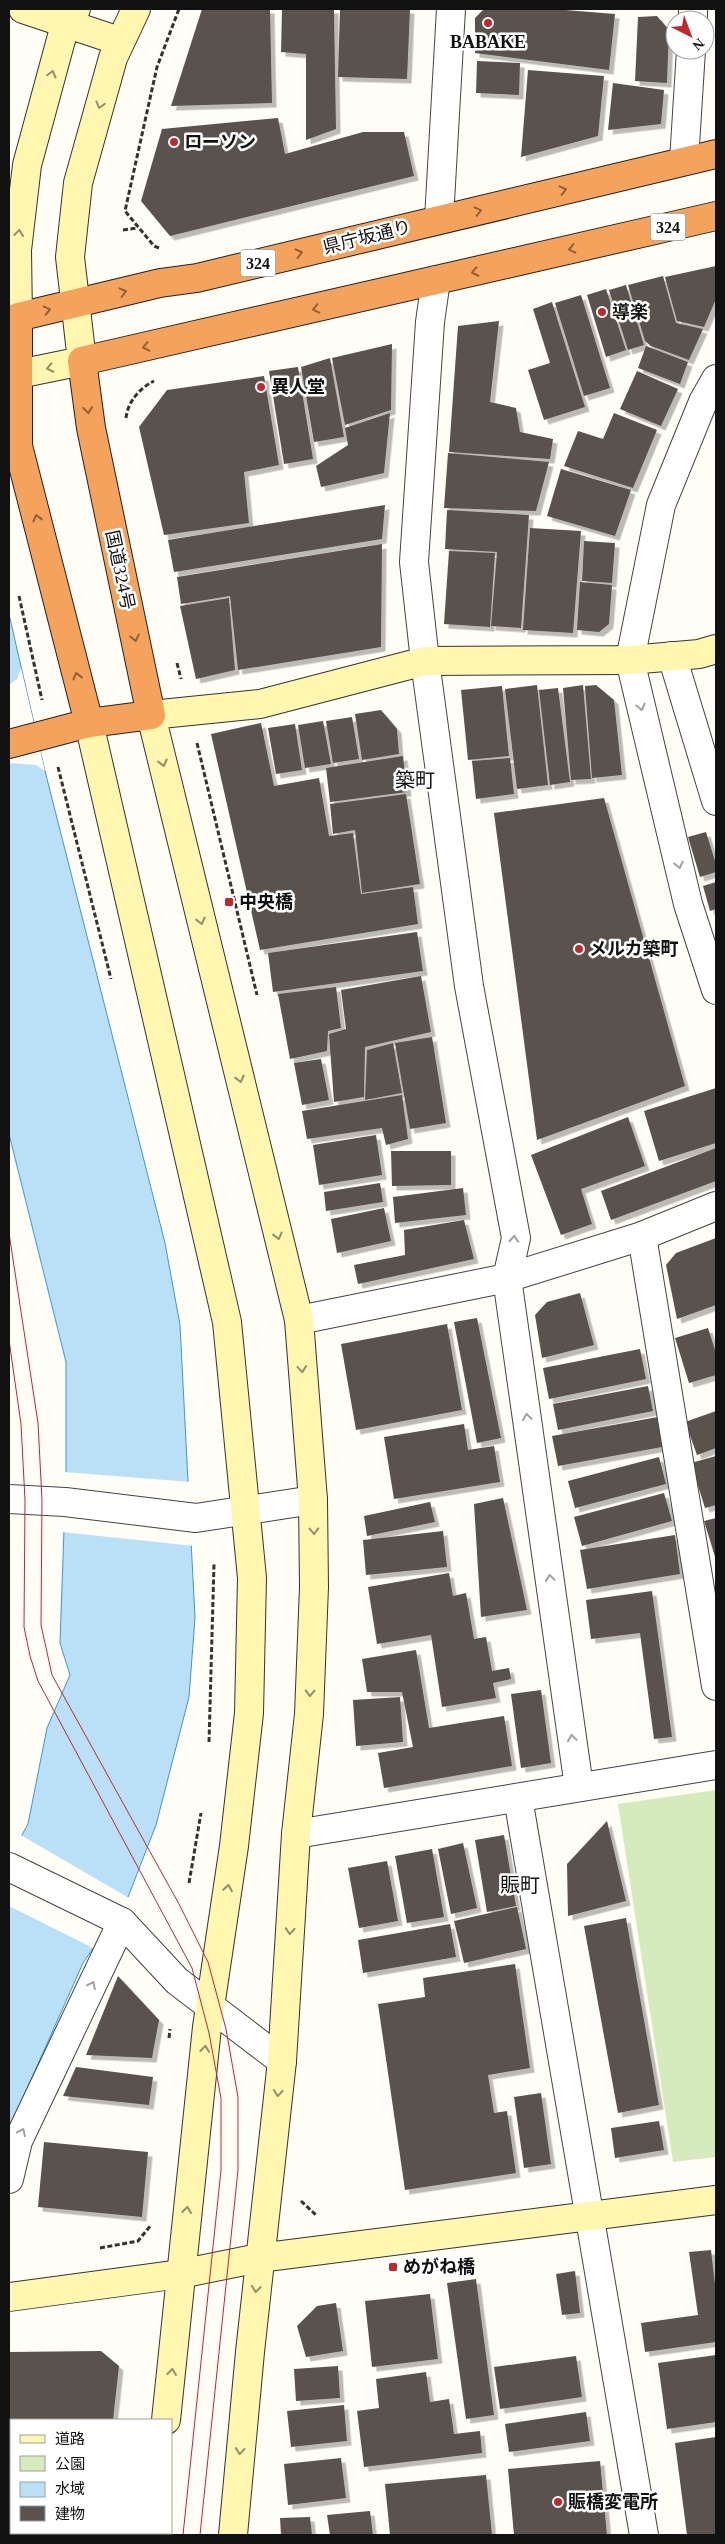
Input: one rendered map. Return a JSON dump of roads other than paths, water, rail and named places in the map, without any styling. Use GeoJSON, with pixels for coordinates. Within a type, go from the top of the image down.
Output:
{"type":"FeatureCollection","features":[{"type":"Feature","properties":{"kind":"highway","name":"県庁坂通り"},"geometry":{"type":"LineString","coordinates":[[13,318],[160,283],[197,278],[716,154]]}},
{"type":"Feature","properties":{"kind":"highway","name":"324"},"geometry":{"type":"LineString","coordinates":[[82,362],[716,216]]}},
{"type":"Feature","properties":{"kind":"highway"},"geometry":{"type":"LineString","coordinates":[[13,318],[13,375],[18,446],[89,723]]}},
{"type":"Feature","properties":{"kind":"highway","name":"国道324号"},"geometry":{"type":"LineString","coordinates":[[82,362],[90,428],[151,716]]}},
{"type":"Feature","properties":{"kind":"highway"},"geometry":{"type":"LineString","coordinates":[[9,744],[89,723],[151,716]]}},
{"type":"Feature","properties":{"kind":"street"},"geometry":{"type":"LineString","coordinates":[[439,219],[451,9]]}},
{"type":"Feature","properties":{"kind":"street"},"geometry":{"type":"LineString","coordinates":[[13,375],[82,362],[70,257],[78,183],[119,41],[136,11]]}},
{"type":"Feature","properties":{"kind":"street"},"geometry":{"type":"LineString","coordinates":[[32,12],[72,17],[119,41]]}},
{"type":"Feature","properties":{"kind":"street"},"geometry":{"type":"LineString","coordinates":[[13,318],[18,250],[28,165],[62,36],[72,17]]}},
{"type":"Feature","properties":{"kind":"street"},"geometry":{"type":"LineString","coordinates":[[684,161],[690,60]]}},
{"type":"Feature","properties":{"kind":"street"},"geometry":{"type":"LineString","coordinates":[[436,280],[430,322],[414,562],[425,661],[469,986],[516,1238],[508,1278],[579,1787]]}},
{"type":"Feature","properties":{"kind":"street"},"geometry":{"type":"LineString","coordinates":[[716,379],[703,402],[661,506],[630,660],[688,904],[716,990]]}},
{"type":"Feature","properties":{"kind":"street"},"geometry":{"type":"LineString","coordinates":[[233,2535],[259,2258],[282,2061],[296,1834],[309,1714],[314,1587],[313,1500],[298,1320],[151,716],[260,704],[425,661],[630,660],[716,649]]}},
{"type":"Feature","properties":{"kind":"street"},"geometry":{"type":"LineString","coordinates":[[672,656],[716,801]]}},
{"type":"Feature","properties":{"kind":"street"},"geometry":{"type":"LineString","coordinates":[[89,723],[227,1322],[252,1578],[249,1713],[234,1846],[210,2006],[180,2274],[174,2355],[166,2419]]}},
{"type":"Feature","properties":{"kind":"street"},"geometry":{"type":"LineString","coordinates":[[298,1320],[508,1278],[642,1236],[716,1206]]}},
{"type":"Feature","properties":{"kind":"street"},"geometry":{"type":"LineString","coordinates":[[642,1236],[716,1686]]}},
{"type":"Feature","properties":{"kind":"street"},"geometry":{"type":"LineString","coordinates":[[9,1499],[65,1502],[196,1518],[244,1509],[313,1500]]}},
{"type":"Feature","properties":{"kind":"street"},"geometry":{"type":"LineString","coordinates":[[296,1834],[716,1765]]}},
{"type":"Feature","properties":{"kind":"street"},"geometry":{"type":"LineString","coordinates":[[518,1798],[591,2216],[644,2535]]}},
{"type":"Feature","properties":{"kind":"street"},"geometry":{"type":"LineString","coordinates":[[9,1867],[122,1922],[177,1981],[282,2061]]}},
{"type":"Feature","properties":{"kind":"street"},"geometry":{"type":"LineString","coordinates":[[9,2179],[18,2141],[122,1922]]}},
{"type":"Feature","properties":{"kind":"street"},"geometry":{"type":"LineString","coordinates":[[9,2297],[180,2274],[259,2258],[716,2200]]}},
{"type":"Feature","properties":{"kind":"water"},"geometry":{"type":"Polygon","coordinates":[[[9,614],[45,771],[165,1243],[180,1325],[195,1618],[189,1697],[156,1825],[128,1897],[83,1963],[9,2129],[9,1858],[28,1824],[47,1728],[70,1675],[60,1643],[66,1473],[66,1362],[9,1134],[9,614]]]}},
{"type":"Feature","properties":{"kind":"tram line"},"geometry":{"type":"LineString","coordinates":[[9,1233],[38,1423],[42,1500],[41,1625],[52,1675],[179,1904],[208,1962],[226,2029],[238,2097],[238,2170],[200,2535]]}},
{"type":"Feature","properties":{"kind":"tram line"},"geometry":{"type":"LineString","coordinates":[[9,1340],[21,1424],[25,1500],[24,1627],[30,1656],[38,1681],[192,1968],[209,2033],[221,2098],[221,2170],[183,2535]]}},
{"type":"Feature","properties":{"kind":"place","name":"BABAKE"},"geometry":{"type":"Point","coordinates":[488,23]}},
{"type":"Feature","properties":{"kind":"place","name":"ローソン"},"geometry":{"type":"Point","coordinates":[174,142]}},
{"type":"Feature","properties":{"kind":"place","name":"導楽"},"geometry":{"type":"Point","coordinates":[602,312]}},
{"type":"Feature","properties":{"kind":"place","name":"異人堂"},"geometry":{"type":"Point","coordinates":[261,387]}},
{"type":"Feature","properties":{"kind":"place","name":"中央橋"},"geometry":{"type":"Point","coordinates":[229,902]}},
{"type":"Feature","properties":{"kind":"place","name":"メルカ築町"},"geometry":{"type":"Point","coordinates":[579,949]}},
{"type":"Feature","properties":{"kind":"place","name":"めがね橋"},"geometry":{"type":"Point","coordinates":[393,2267]}},
{"type":"Feature","properties":{"kind":"place","name":"賑橋変電所"},"geometry":{"type":"Point","coordinates":[558,2502]}},
{"type":"Feature","properties":{"kind":"district","name":"築町"},"geometry":{"type":"Point","coordinates":[415,780]}},
{"type":"Feature","properties":{"kind":"district","name":"賑町"},"geometry":{"type":"Point","coordinates":[520,1885]}}]}
